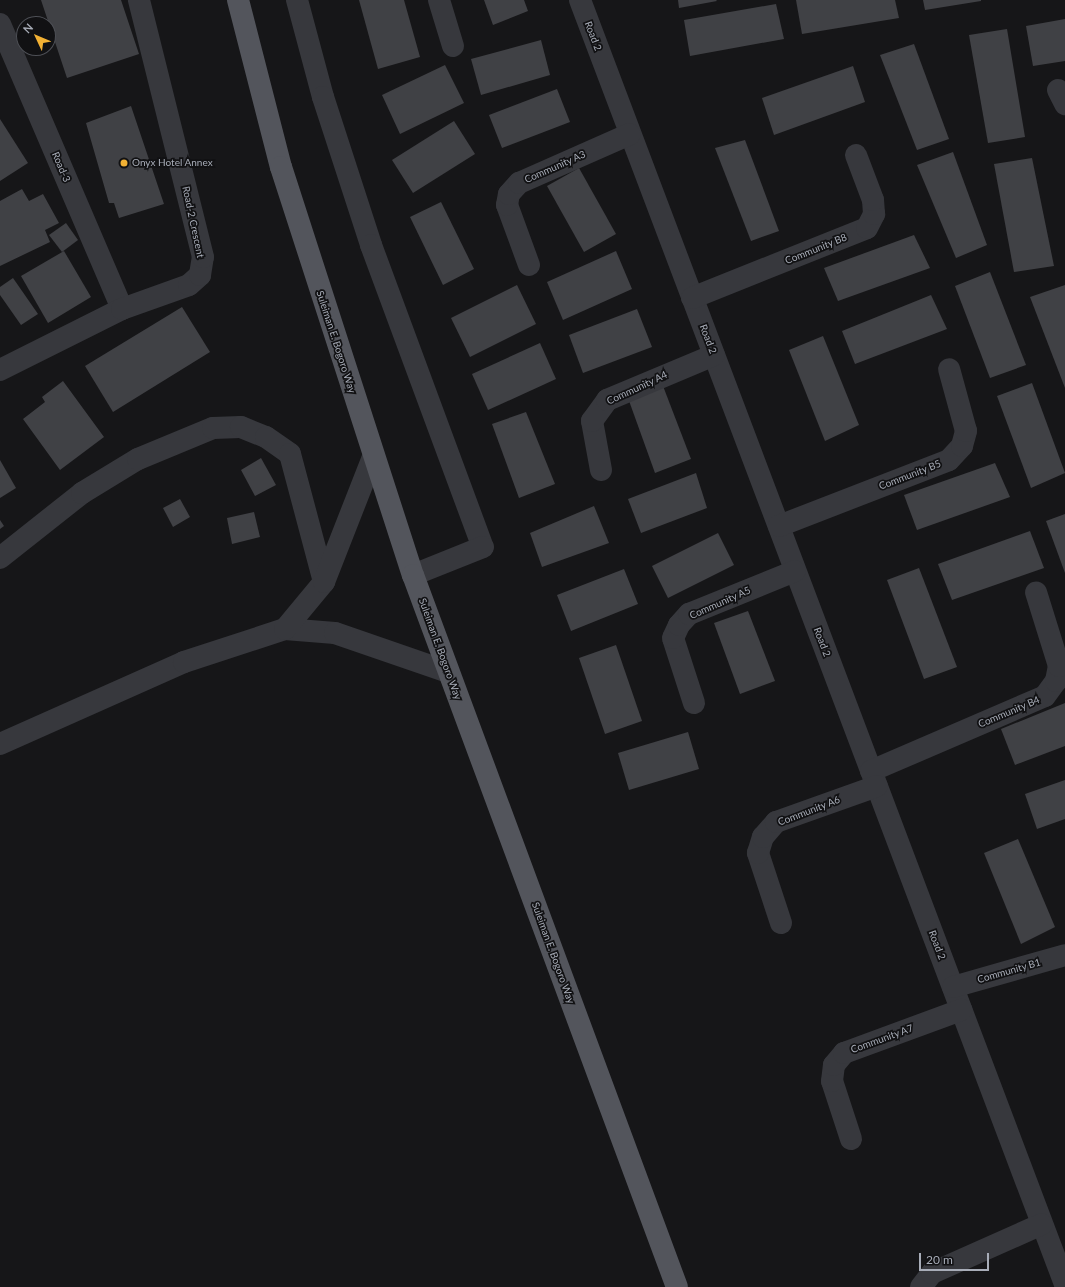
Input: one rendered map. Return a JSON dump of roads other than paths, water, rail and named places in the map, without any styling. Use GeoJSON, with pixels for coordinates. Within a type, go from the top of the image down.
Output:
{"type":"FeatureCollection","features":[{"type":"Feature","properties":{"kind":"main road","name":"Suleiman E. Bogoro Way"},"geometry":{"type":"LineString","coordinates":[[238,0],[281,167],[373,457],[413,575],[677,1287]]}},
{"type":"Feature","properties":{"kind":"street","name":"Road-2 Crescent"},"geometry":{"type":"LineString","coordinates":[[0,370],[122,309],[189,285],[200,275],[203,257],[139,0]]}},
{"type":"Feature","properties":{"kind":"street"},"geometry":{"type":"LineString","coordinates":[[297,0],[323,98],[371,246],[483,547],[413,575]]}},
{"type":"Feature","properties":{"kind":"street"},"geometry":{"type":"LineString","coordinates":[[439,0],[453,46]]}},
{"type":"Feature","properties":{"kind":"street","name":"Road 2"},"geometry":{"type":"LineString","coordinates":[[580,0],[1065,1284]]}},
{"type":"Feature","properties":{"kind":"street","name":"Road-3"},"geometry":{"type":"LineString","coordinates":[[0,24],[122,309]]}},
{"type":"Feature","properties":{"kind":"street","name":"Community A3"},"geometry":{"type":"LineString","coordinates":[[529,265],[507,205],[509,194],[519,183],[630,134]]}},
{"type":"Feature","properties":{"kind":"street","name":"Community B8"},"geometry":{"type":"LineString","coordinates":[[692,298],[867,228],[874,214],[873,200],[856,155]]}},
{"type":"Feature","properties":{"kind":"street","name":"Community A4"},"geometry":{"type":"LineString","coordinates":[[601,470],[592,421],[607,400],[714,355]]}},
{"type":"Feature","properties":{"kind":"street","name":"Community B5"},"geometry":{"type":"LineString","coordinates":[[778,526],[949,460],[962,446],[966,431],[949,369]]}},
{"type":"Feature","properties":{"kind":"street"},"geometry":{"type":"LineString","coordinates":[[0,558],[82,492],[138,459],[213,428],[241,427],[266,437],[290,454],[324,582]]}},
{"type":"Feature","properties":{"kind":"street"},"geometry":{"type":"LineString","coordinates":[[285,629],[324,582],[373,457]]}},
{"type":"Feature","properties":{"kind":"street","name":"Community A5"},"geometry":{"type":"LineString","coordinates":[[694,703],[673,638],[679,625],[689,614],[795,570]]}},
{"type":"Feature","properties":{"kind":"street","name":"Community B4"},"geometry":{"type":"LineString","coordinates":[[874,779],[1045,696],[1056,680],[1059,666],[1036,592]]}},
{"type":"Feature","properties":{"kind":"street"},"geometry":{"type":"LineString","coordinates":[[0,744],[184,662],[285,629],[335,633],[448,672]]}},
{"type":"Feature","properties":{"kind":"street","name":"Community A6"},"geometry":{"type":"LineString","coordinates":[[781,923],[758,853],[763,836],[776,822],[874,779]]}},
{"type":"Feature","properties":{"kind":"street","name":"Community B1"},"geometry":{"type":"LineString","coordinates":[[953,987],[1065,955]]}},
{"type":"Feature","properties":{"kind":"street","name":"Community A7"},"geometry":{"type":"LineString","coordinates":[[851,1139],[832,1081],[834,1066],[844,1053],[961,1010]]}},
{"type":"Feature","properties":{"kind":"street"},"geometry":{"type":"LineString","coordinates":[[921,1287],[932,1273],[1042,1224]]}},
{"type":"Feature","properties":{"kind":"place","name":"Onyx Hotel Annex"},"geometry":{"type":"Point","coordinates":[124,163]}}]}
